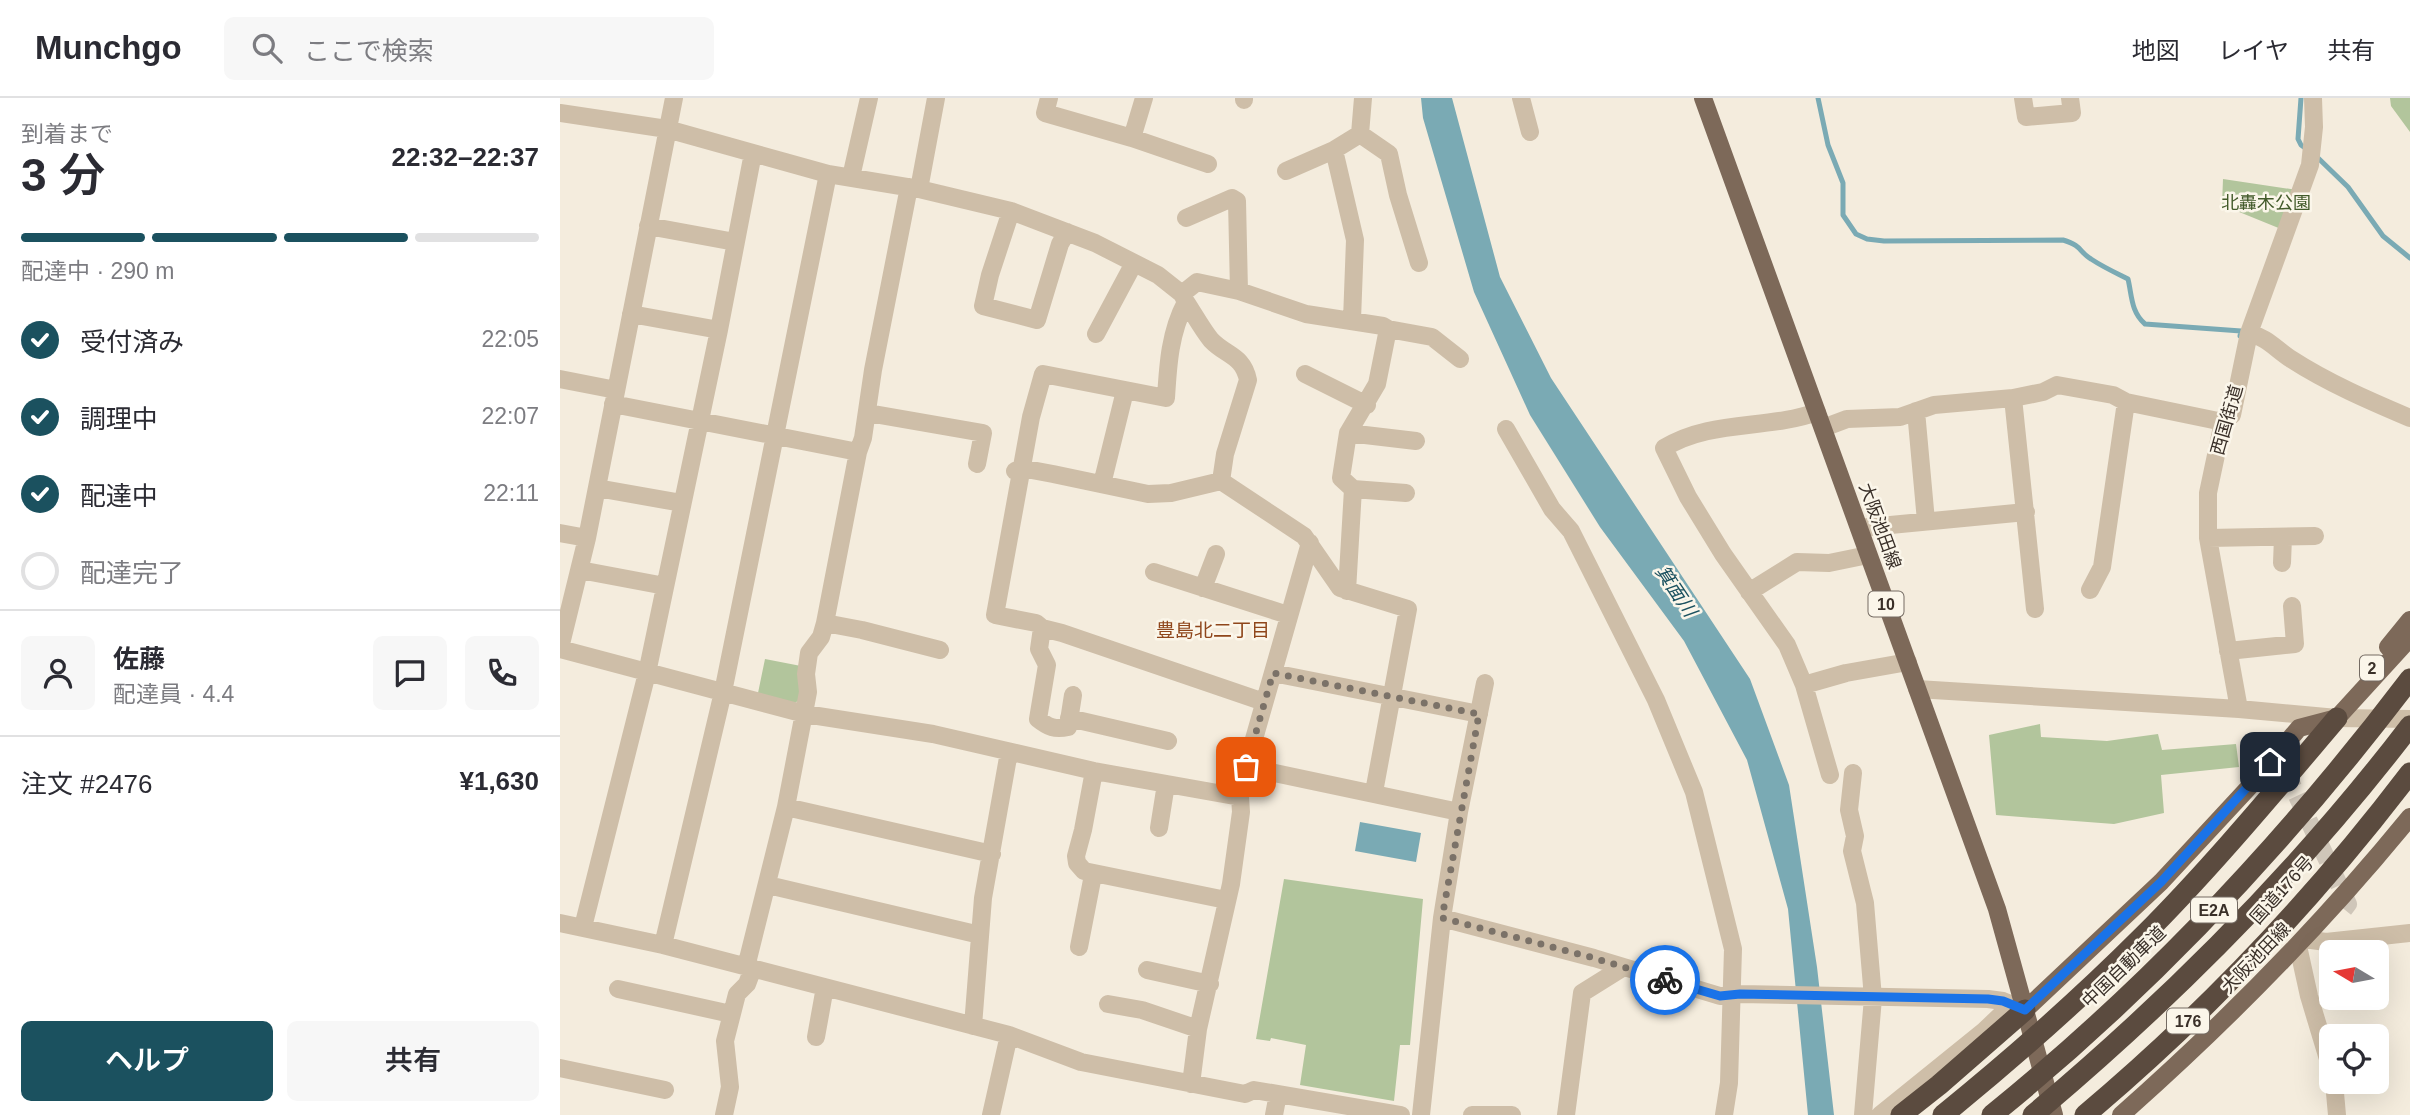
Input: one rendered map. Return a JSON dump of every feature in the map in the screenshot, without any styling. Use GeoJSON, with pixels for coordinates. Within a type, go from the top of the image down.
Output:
{"type":"FeatureCollection","features":[{"type":"Feature","properties":{"kind":"highway","name":"中国自動車道"},"geometry":{"type":"LineString","coordinates":[[1992,1115],[2113,1010],[2203,922],[2282,836],[2365,738],[2410,679]]}},
{"type":"Feature","properties":{"kind":"highway"},"geometry":{"type":"LineString","coordinates":[[1943,1115],[2061,1014],[2134,945],[2244,827],[2337,718]]}},
{"type":"Feature","properties":{"kind":"highway","name":"E2A"},"geometry":{"type":"LineString","coordinates":[[2033,1115],[2132,1029],[2224,939],[2308,850],[2410,726]]}},
{"type":"Feature","properties":{"kind":"highway","name":"国道176号"},"geometry":{"type":"LineString","coordinates":[[2085,1115],[2120,1086],[2189,1020],[2287,921],[2371,824],[2410,773]]}},
{"type":"Feature","properties":{"kind":"highway"},"geometry":{"type":"LineString","coordinates":[[1900,1115],[1939,1085],[1987,1036],[2025,1010]]}},
{"type":"Feature","properties":{"kind":"main road","name":"大阪池田線"},"geometry":{"type":"LineString","coordinates":[[1703,98],[1997,909],[2054,1115]]}},
{"type":"Feature","properties":{"kind":"main road","name":"2"},"geometry":{"type":"LineString","coordinates":[[2337,718],[2379,657],[2410,620]]}},
{"type":"Feature","properties":{"kind":"main road"},"geometry":{"type":"LineString","coordinates":[[2025,1010],[2161,882],[2251,785],[2299,728],[2337,718],[2410,638]]}},
{"type":"Feature","properties":{"kind":"main road","name":"大阪池田線"},"geometry":{"type":"LineString","coordinates":[[2120,1115],[2234,1011],[2301,943],[2410,817]]}},
{"type":"Feature","properties":{"kind":"street"},"geometry":{"type":"LineString","coordinates":[[674,98],[587,538],[560,648],[804,714],[933,734],[1094,771],[1240,797]]}},
{"type":"Feature","properties":{"kind":"street"},"geometry":{"type":"LineString","coordinates":[[851,177],[869,98]]}},
{"type":"Feature","properties":{"kind":"street"},"geometry":{"type":"LineString","coordinates":[[724,1115],[730,1087],[724,1041],[737,993],[747,984],[750,975],[748,959],[786,807],[804,714],[808,692],[806,674],[809,653],[821,637],[825,623],[868,413],[873,370],[936,98]]}},
{"type":"Feature","properties":{"kind":"street"},"geometry":{"type":"LineString","coordinates":[[1049,98],[1045,113],[1132,138],[1208,164]]}},
{"type":"Feature","properties":{"kind":"street"},"geometry":{"type":"LineString","coordinates":[[1132,138],[1144,98]]}},
{"type":"Feature","properties":{"kind":"street"},"geometry":{"type":"LineString","coordinates":[[1360,134],[1363,98]]}},
{"type":"Feature","properties":{"kind":"street"},"geometry":{"type":"LineString","coordinates":[[1521,98],[1530,132]]}},
{"type":"Feature","properties":{"kind":"street"},"geometry":{"type":"LineString","coordinates":[[2023,98],[2026,117],[2073,113],[2070,98]]}},
{"type":"Feature","properties":{"kind":"street","name":"西国街道"},"geometry":{"type":"LineString","coordinates":[[2239,709],[2208,538],[2208,493],[2223,422],[2232,415],[2249,333],[2309,165],[2315,127],[2313,98]]}},
{"type":"Feature","properties":{"kind":"street"},"geometry":{"type":"LineString","coordinates":[[560,113],[612,112],[828,174],[914,188],[1011,211],[1095,243],[1158,275],[1184,298],[1212,340],[1238,359],[1246,372],[1248,380],[1225,454],[1221,481]]}},
{"type":"Feature","properties":{"kind":"street"},"geometry":{"type":"LineString","coordinates":[[1286,171],[1334,150],[1360,134]]}},
{"type":"Feature","properties":{"kind":"street"},"geometry":{"type":"LineString","coordinates":[[1360,134],[1389,153],[1416,231],[1419,263]]}},
{"type":"Feature","properties":{"kind":"street"},"geometry":{"type":"LineString","coordinates":[[1334,150],[1355,240],[1352,320]]}},
{"type":"Feature","properties":{"kind":"street"},"geometry":{"type":"LineString","coordinates":[[583,927],[647,673],[753,153]]}},
{"type":"Feature","properties":{"kind":"street"},"geometry":{"type":"LineString","coordinates":[[663,945],[723,692],[828,174]]}},
{"type":"Feature","properties":{"kind":"street"},"geometry":{"type":"LineString","coordinates":[[1186,218],[1232,198],[1237,201],[1239,291]]}},
{"type":"Feature","properties":{"kind":"street"},"geometry":{"type":"LineString","coordinates":[[1011,211],[983,306],[1037,320],[1060,244],[1067,232]]}},
{"type":"Feature","properties":{"kind":"street"},"geometry":{"type":"LineString","coordinates":[[648,226],[735,242]]}},
{"type":"Feature","properties":{"kind":"street"},"geometry":{"type":"LineString","coordinates":[[1096,334],[1135,263]]}},
{"type":"Feature","properties":{"kind":"street"},"geometry":{"type":"LineString","coordinates":[[1264,702],[1036,624],[995,615],[1018,470],[1043,374],[1166,398],[1176,322],[1184,298],[1197,282],[1239,291],[1306,314],[1352,320],[1432,337],[1460,359]]}},
{"type":"Feature","properties":{"kind":"street"},"geometry":{"type":"LineString","coordinates":[[631,314],[719,330]]}},
{"type":"Feature","properties":{"kind":"street"},"geometry":{"type":"LineString","coordinates":[[1388,329],[1377,384],[1348,433],[1340,478],[1353,489],[1406,493]]}},
{"type":"Feature","properties":{"kind":"street"},"geometry":{"type":"LineString","coordinates":[[2249,333],[2260,335],[2291,359],[2353,392],[2410,418]]}},
{"type":"Feature","properties":{"kind":"street"},"geometry":{"type":"LineString","coordinates":[[1305,374],[1367,405]]}},
{"type":"Feature","properties":{"kind":"street"},"geometry":{"type":"LineString","coordinates":[[560,379],[700,421],[858,452]]}},
{"type":"Feature","properties":{"kind":"street"},"geometry":{"type":"LineString","coordinates":[[1830,775],[1804,685],[1787,645],[1693,506],[1664,449],[1685,437],[1707,430],[1795,419],[1899,417],[1934,405],[2013,398],[2043,392],[2057,385],[2113,395],[2126,402],[2223,422]]}},
{"type":"Feature","properties":{"kind":"street"},"geometry":{"type":"LineString","coordinates":[[1102,484],[1125,391]]}},
{"type":"Feature","properties":{"kind":"street"},"geometry":{"type":"LineString","coordinates":[[2013,398],[2035,609]]}},
{"type":"Feature","properties":{"kind":"street"},"geometry":{"type":"LineString","coordinates":[[2090,590],[2102,567],[2126,402]]}},
{"type":"Feature","properties":{"kind":"street"},"geometry":{"type":"LineString","coordinates":[[1916,411],[1926,521]]}},
{"type":"Feature","properties":{"kind":"street"},"geometry":{"type":"LineString","coordinates":[[868,413],[983,433],[977,464]]}},
{"type":"Feature","properties":{"kind":"street"},"geometry":{"type":"LineString","coordinates":[[1506,429],[1552,509],[1571,531],[1656,700],[1693,792],[1733,948],[1729,1083],[1724,1115]]}},
{"type":"Feature","properties":{"kind":"street"},"geometry":{"type":"LineString","coordinates":[[1348,433],[1416,441]]}},
{"type":"Feature","properties":{"kind":"street"},"geometry":{"type":"LineString","coordinates":[[1018,470],[1148,494],[1171,493],[1221,481],[1293,527],[1310,543],[1340,588],[1408,610],[1374,792]]}},
{"type":"Feature","properties":{"kind":"street"},"geometry":{"type":"LineString","coordinates":[[597,488],[682,503]]}},
{"type":"Feature","properties":{"kind":"street"},"geometry":{"type":"LineString","coordinates":[[1347,591],[1353,489]]}},
{"type":"Feature","properties":{"kind":"street"},"geometry":{"type":"LineString","coordinates":[[1859,528],[2026,512]]}},
{"type":"Feature","properties":{"kind":"street"},"geometry":{"type":"LineString","coordinates":[[560,534],[587,538]]}},
{"type":"Feature","properties":{"kind":"street"},"geometry":{"type":"LineString","coordinates":[[2208,538],[2315,536]]}},
{"type":"Feature","properties":{"kind":"street"},"geometry":{"type":"LineString","coordinates":[[2282,563],[2283,537]]}},
{"type":"Feature","properties":{"kind":"street"},"geometry":{"type":"LineString","coordinates":[[1191,1084],[1198,1029],[1234,868],[1241,812],[1240,797],[1246,767],[1310,543]]}},
{"type":"Feature","properties":{"kind":"street"},"geometry":{"type":"LineString","coordinates":[[1203,588],[1216,554]]}},
{"type":"Feature","properties":{"kind":"street"},"geometry":{"type":"LineString","coordinates":[[1749,592],[1797,562],[1829,563],[1868,555]]}},
{"type":"Feature","properties":{"kind":"street"},"geometry":{"type":"LineString","coordinates":[[580,570],[665,586]]}},
{"type":"Feature","properties":{"kind":"street"},"geometry":{"type":"LineString","coordinates":[[1154,572],[1288,615]]}},
{"type":"Feature","properties":{"kind":"street"},"geometry":{"type":"LineString","coordinates":[[2228,651],[2295,644],[2291,606]]}},
{"type":"Feature","properties":{"kind":"street"},"geometry":{"type":"LineString","coordinates":[[825,623],[862,629],[940,650]]}},
{"type":"Feature","properties":{"kind":"street"},"geometry":{"type":"LineString","coordinates":[[1042,628],[1039,649],[1047,665],[1038,719],[1047,727],[1068,727],[1073,695]]}},
{"type":"Feature","properties":{"kind":"street"},"geometry":{"type":"LineString","coordinates":[[1804,685],[1846,673],[1908,662]]}},
{"type":"Feature","properties":{"kind":"street"},"geometry":{"type":"LineString","coordinates":[[1273,673],[1479,714]]}},
{"type":"Feature","properties":{"kind":"street"},"geometry":{"type":"LineString","coordinates":[[1421,1115],[1442,918],[1459,812],[1485,683]]}},
{"type":"Feature","properties":{"kind":"street"},"geometry":{"type":"LineString","coordinates":[[1917,689],[2239,709],[2337,718],[2410,719]]}},
{"type":"Feature","properties":{"kind":"street"},"geometry":{"type":"LineString","coordinates":[[1069,718],[1168,741]]}},
{"type":"Feature","properties":{"kind":"street"},"geometry":{"type":"LineString","coordinates":[[973,1026],[984,898],[1009,752]]}},
{"type":"Feature","properties":{"kind":"street"},"geometry":{"type":"LineString","coordinates":[[1246,767],[1459,812]]}},
{"type":"Feature","properties":{"kind":"street"},"geometry":{"type":"LineString","coordinates":[[1094,771],[1076,856],[1077,863],[1084,871],[1226,900]]}},
{"type":"Feature","properties":{"kind":"street"},"geometry":{"type":"LineString","coordinates":[[1853,774],[1849,810],[1855,836],[1852,851],[1865,903],[1873,998],[1863,1115]]}},
{"type":"Feature","properties":{"kind":"street"},"geometry":{"type":"LineString","coordinates":[[1159,828],[1166,784]]}},
{"type":"Feature","properties":{"kind":"street"},"geometry":{"type":"LineString","coordinates":[[786,807],[992,854]]}},
{"type":"Feature","properties":{"kind":"street"},"geometry":{"type":"LineString","coordinates":[[1079,947],[1093,874]]}},
{"type":"Feature","properties":{"kind":"street"},"geometry":{"type":"LineString","coordinates":[[768,885],[981,935]]}},
{"type":"Feature","properties":{"kind":"street"},"geometry":{"type":"LineString","coordinates":[[1442,918],[1720,996],[1978,999],[2003,1001],[2025,1010]]}},
{"type":"Feature","properties":{"kind":"street"},"geometry":{"type":"LineString","coordinates":[[560,923],[663,945],[1009,1035],[1081,1062],[1245,1094],[1254,1090],[1401,1115]]}},
{"type":"Feature","properties":{"kind":"street"},"geometry":{"type":"LineString","coordinates":[[2319,1029],[2309,996],[2301,943],[2410,933]]}},
{"type":"Feature","properties":{"kind":"street"},"geometry":{"type":"LineString","coordinates":[[1566,1115],[1583,993],[1622,968]]}},
{"type":"Feature","properties":{"kind":"street"},"geometry":{"type":"LineString","coordinates":[[1147,970],[1210,984]]}},
{"type":"Feature","properties":{"kind":"street"},"geometry":{"type":"LineString","coordinates":[[816,1037],[825,987]]}},
{"type":"Feature","properties":{"kind":"street"},"geometry":{"type":"LineString","coordinates":[[618,989],[731,1014]]}},
{"type":"Feature","properties":{"kind":"street"},"geometry":{"type":"LineString","coordinates":[[1880,1115],[1987,1036],[1987,1013],[1983,1002],[1978,999]]}},
{"type":"Feature","properties":{"kind":"street"},"geometry":{"type":"LineString","coordinates":[[1108,1004],[1142,1010],[1198,1029]]}},
{"type":"Feature","properties":{"kind":"street"},"geometry":{"type":"LineString","coordinates":[[991,1115],[1009,1035]]}},
{"type":"Feature","properties":{"kind":"street"},"geometry":{"type":"LineString","coordinates":[[560,1068],[665,1090]]}},
{"type":"Feature","properties":{"kind":"street"},"geometry":{"type":"LineString","coordinates":[[1274,1115],[1278,1094]]}},
{"type":"Feature","properties":{"kind":"street"},"geometry":{"type":"LineString","coordinates":[[2335,1094],[2337,1115]]}},
{"type":"Feature","properties":{"kind":"street"},"geometry":{"type":"LineString","coordinates":[[1472,1115],[1512,1115]]}},
{"type":"Feature","properties":{"kind":"green space"},"geometry":{"type":"Polygon","coordinates":[[[2390,98],[2410,98],[2410,132],[2391,106],[2390,98]]]}},
{"type":"Feature","properties":{"kind":"green space","name":"北轟木公園"},"geometry":{"type":"Polygon","coordinates":[[[2223,179],[2297,190],[2281,229],[2222,205],[2223,179]]]}},
{"type":"Feature","properties":{"kind":"green space"},"geometry":{"type":"Polygon","coordinates":[[[765,659],[801,666],[799,700],[795,703],[758,693],[765,659]]]}},
{"type":"Feature","properties":{"kind":"green space"},"geometry":{"type":"Polygon","coordinates":[[[2040,724],[2041,737],[2107,741],[2158,734],[2162,750],[2236,744],[2239,767],[2161,775],[2164,813],[2114,824],[1996,815],[1989,735],[2040,724]]]}},
{"type":"Feature","properties":{"kind":"green space"},"geometry":{"type":"Polygon","coordinates":[[[1284,879],[1423,899],[1410,1045],[1400,1045],[1394,1101],[1300,1085],[1306,1045],[1271,1038],[1270,1041],[1256,1039],[1284,879]]]}},
{"type":"Feature","properties":{"kind":"water","name":"箕面川"},"geometry":{"type":"Polygon","coordinates":[[[1421,98],[1452,98],[1500,277],[1551,378],[1750,679],[1789,785],[1817,967],[1834,1115],[1808,1115],[1788,909],[1747,760],[1684,641],[1600,527],[1530,415],[1474,292],[1423,118],[1421,98]]]}},
{"type":"Feature","properties":{"kind":"water"},"geometry":{"type":"Polygon","coordinates":[[[1360,822],[1421,833],[1416,862],[1355,851],[1360,822]]]}},
{"type":"Feature","properties":{"kind":"waterway"},"geometry":{"type":"LineString","coordinates":[[1818,98],[1828,145],[1843,183],[1843,215],[1856,234],[1867,239],[1884,241],[2063,240],[2128,279],[2135,309],[2145,324],[2241,331],[2240,336]]}},
{"type":"Feature","properties":{"kind":"waterway"},"geometry":{"type":"LineString","coordinates":[[2301,98],[2298,139],[2308,150]]}},
{"type":"Feature","properties":{"kind":"waterway"},"geometry":{"type":"LineString","coordinates":[[2316,156],[2348,187],[2383,236],[2410,258]]}},
{"type":"Feature","properties":{"kind":"tunnel"},"geometry":{"type":"LineString","coordinates":[[2274,747],[2348,904],[2340,914]]}},
{"type":"Feature","properties":{"kind":"way so far"},"geometry":{"type":"LineString","coordinates":[[1246,767],[1273,673],[1479,714],[1459,812],[1442,918],[1594,958],[1665,980]]}},
{"type":"Feature","properties":{"kind":"district","name":"豊島北二丁目"},"geometry":{"type":"Point","coordinates":[1213,630]}},
{"type":"Feature","properties":{"kind":"route"},"geometry":{"type":"LineString","coordinates":[[1665,980],[1720,996],[1740,994],[1988,999],[2003,1001],[2025,1010],[2161,882],[2270,762]]}}]}
